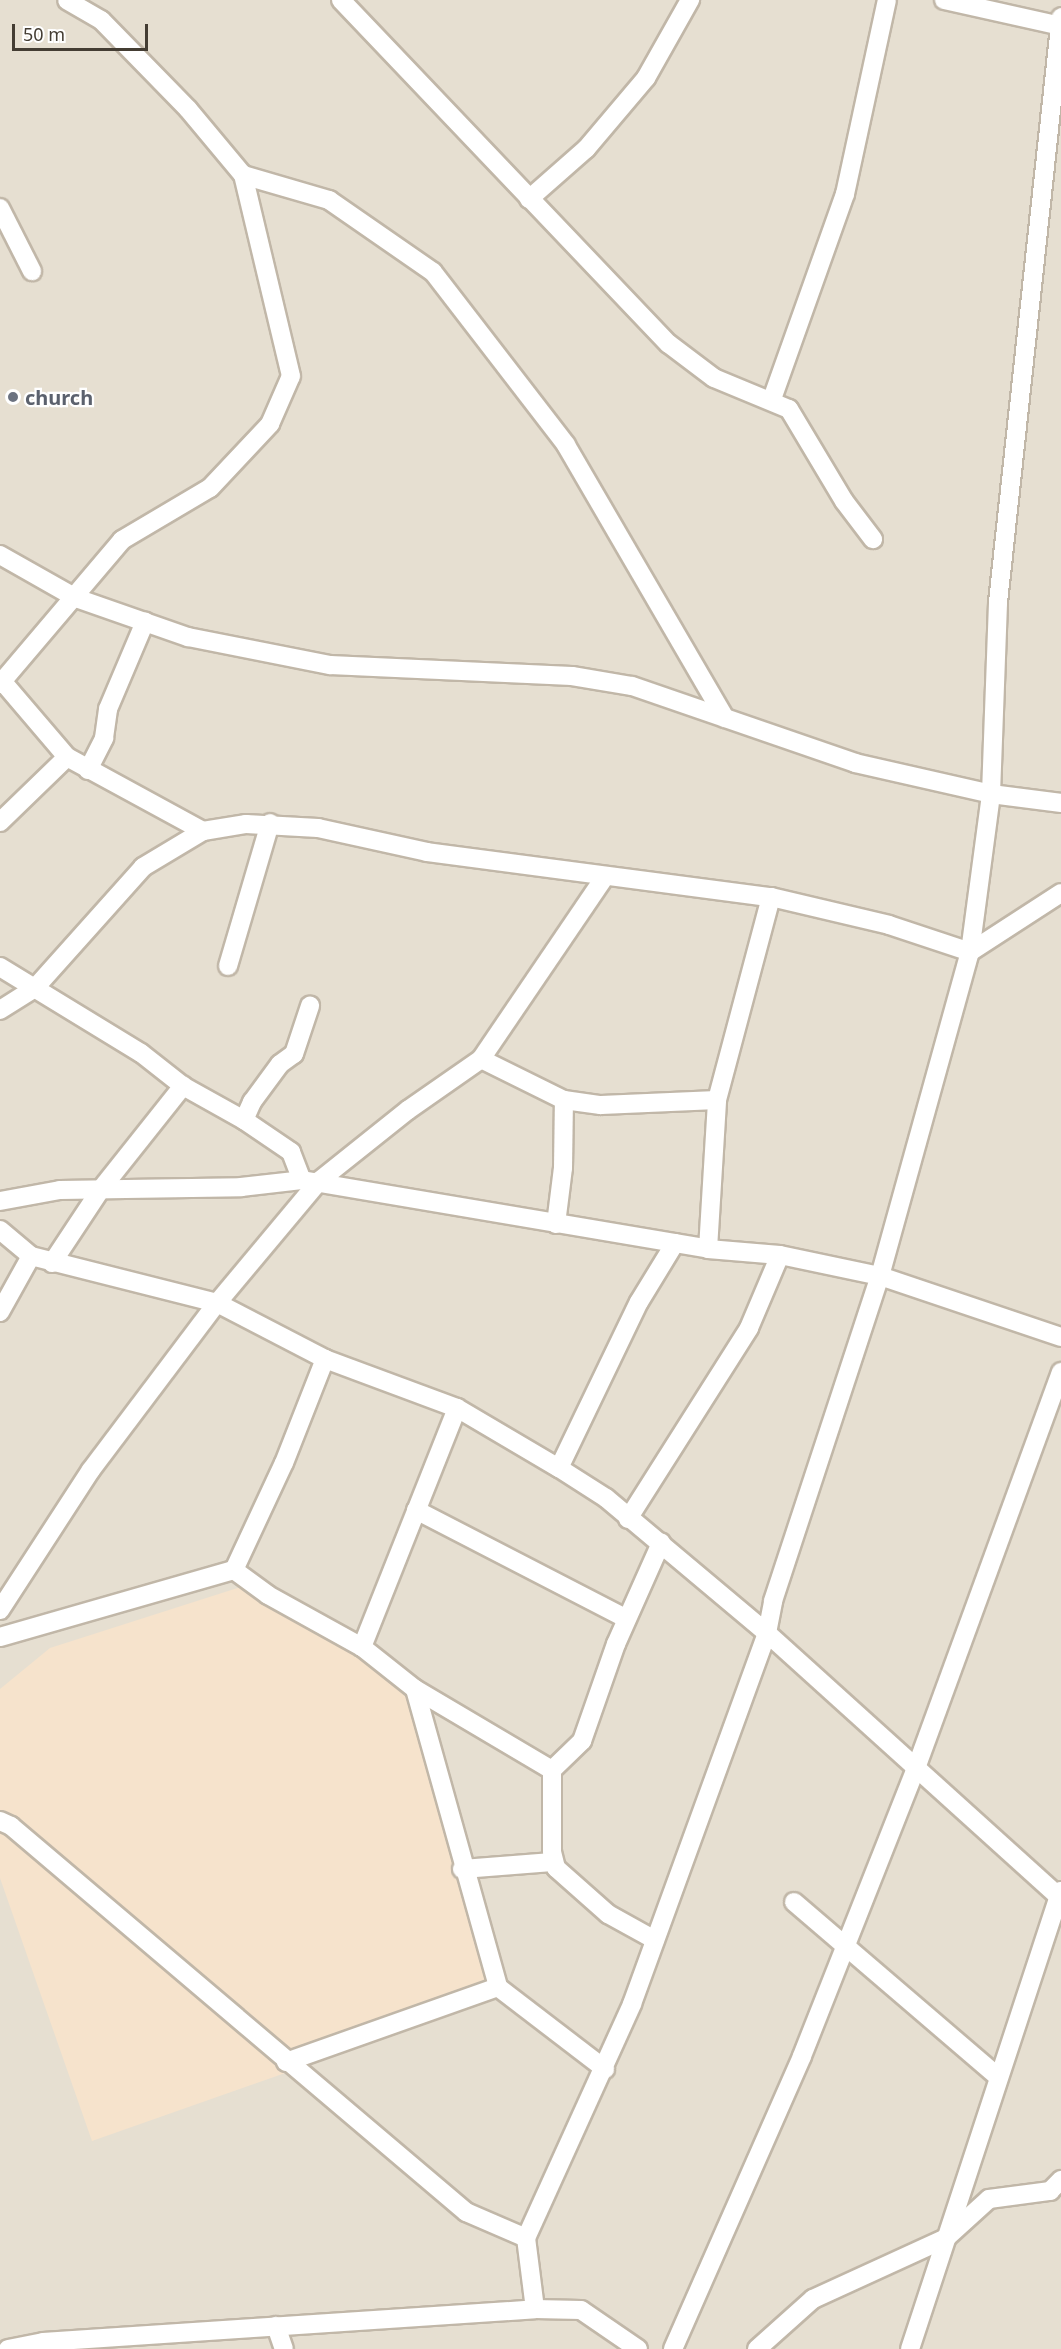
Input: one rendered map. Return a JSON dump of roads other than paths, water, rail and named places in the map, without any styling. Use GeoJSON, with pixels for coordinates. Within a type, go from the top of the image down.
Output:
{"type":"FeatureCollection","features":[{"type":"Feature","properties":{"kind":"street"},"geometry":{"type":"LineString","coordinates":[[68,0],[101,20],[188,109],[243,175],[291,376],[270,424],[210,488],[122,540],[2,683],[67,758],[203,831]]}},
{"type":"Feature","properties":{"kind":"street"},"geometry":{"type":"LineString","coordinates":[[341,0],[669,344],[714,378],[772,399],[789,409],[844,501],[873,539]]}},
{"type":"Feature","properties":{"kind":"street"},"geometry":{"type":"LineString","coordinates":[[529,199],[586,150],[645,78],[690,0]]}},
{"type":"Feature","properties":{"kind":"street"},"geometry":{"type":"LineString","coordinates":[[772,399],[845,194],[887,0]]}},
{"type":"Feature","properties":{"kind":"street"},"geometry":{"type":"LineString","coordinates":[[535,2309],[526,2238],[605,2069],[655,1940],[767,1633],[773,1601],[880,1276],[970,952],[991,794],[998,602],[1060,23],[944,0]]}},
{"type":"Feature","properties":{"kind":"street"},"geometry":{"type":"LineString","coordinates":[[243,175],[328,200],[433,272],[566,445],[725,718]]}},
{"type":"Feature","properties":{"kind":"street"},"geometry":{"type":"LineString","coordinates":[[0,208],[32,271]]}},
{"type":"Feature","properties":{"kind":"street"},"geometry":{"type":"LineString","coordinates":[[0,555],[76,597],[208,642],[330,665],[572,676],[622,685],[855,763],[991,794],[1061,803]]}},
{"type":"Feature","properties":{"kind":"street"},"geometry":{"type":"LineString","coordinates":[[88,770],[104,738],[108,709],[145,622]]}},
{"type":"Feature","properties":{"kind":"street"},"geometry":{"type":"LineString","coordinates":[[0,822],[67,758]]}},
{"type":"Feature","properties":{"kind":"street"},"geometry":{"type":"LineString","coordinates":[[0,1010],[35,988],[143,867],[203,831],[270,823],[318,828],[427,852],[604,878],[771,897],[889,925],[970,952]]}},
{"type":"Feature","properties":{"kind":"street"},"geometry":{"type":"LineString","coordinates":[[228,966],[270,823]]}},
{"type":"Feature","properties":{"kind":"street"},"geometry":{"type":"LineString","coordinates":[[0,1610],[91,1470],[311,1181],[481,1059],[604,878]]}},
{"type":"Feature","properties":{"kind":"street"},"geometry":{"type":"LineString","coordinates":[[970,952],[1061,893]]}},
{"type":"Feature","properties":{"kind":"street"},"geometry":{"type":"LineString","coordinates":[[708,1249],[717,1100],[771,897]]}},
{"type":"Feature","properties":{"kind":"street"},"geometry":{"type":"LineString","coordinates":[[0,967],[141,1053],[183,1086],[244,1120],[291,1152],[311,1181]]}},
{"type":"Feature","properties":{"kind":"street"},"geometry":{"type":"LineString","coordinates":[[244,1120],[252,1102],[280,1064],[294,1053],[310,1006]]}},
{"type":"Feature","properties":{"kind":"street"},"geometry":{"type":"LineString","coordinates":[[481,1059],[564,1100],[601,1105],[717,1100]]}},
{"type":"Feature","properties":{"kind":"street"},"geometry":{"type":"LineString","coordinates":[[51,1263],[101,1189],[183,1086]]}},
{"type":"Feature","properties":{"kind":"street"},"geometry":{"type":"LineString","coordinates":[[556,1224],[563,1168],[564,1100]]}},
{"type":"Feature","properties":{"kind":"street"},"geometry":{"type":"LineString","coordinates":[[0,1200],[38,1192],[241,1187],[311,1181],[708,1249],[780,1255],[880,1276],[1061,1337]]}},
{"type":"Feature","properties":{"kind":"street"},"geometry":{"type":"LineString","coordinates":[[0,1230],[31,1257],[217,1303],[325,1359],[457,1408],[559,1468],[606,1498],[628,1519],[661,1543],[767,1633],[915,1771],[1060,1896],[998,2077],[910,2349]]}},
{"type":"Feature","properties":{"kind":"street"},"geometry":{"type":"LineString","coordinates":[[559,1468],[639,1302],[675,1243]]}},
{"type":"Feature","properties":{"kind":"street"},"geometry":{"type":"LineString","coordinates":[[628,1519],[749,1328],[780,1255]]}},
{"type":"Feature","properties":{"kind":"street"},"geometry":{"type":"LineString","coordinates":[[0,1312],[31,1257]]}},
{"type":"Feature","properties":{"kind":"street"},"geometry":{"type":"LineString","coordinates":[[0,1637],[234,1570],[284,1463],[325,1359]]}},
{"type":"Feature","properties":{"kind":"street"},"geometry":{"type":"LineString","coordinates":[[673,2349],[802,2056],[915,1771],[1061,1372]]}},
{"type":"Feature","properties":{"kind":"street"},"geometry":{"type":"LineString","coordinates":[[362,1647],[457,1408]]}},
{"type":"Feature","properties":{"kind":"street"},"geometry":{"type":"LineString","coordinates":[[416,1510],[627,1619]]}},
{"type":"Feature","properties":{"kind":"street"},"geometry":{"type":"LineString","coordinates":[[655,1940],[608,1914],[553,1862],[552,1770],[582,1741],[627,1619],[661,1543]]}},
{"type":"Feature","properties":{"kind":"street"},"geometry":{"type":"LineString","coordinates":[[234,1570],[268,1594],[362,1647],[415,1689],[552,1770]]}},
{"type":"Feature","properties":{"kind":"street"},"geometry":{"type":"LineString","coordinates":[[415,1689],[462,1869],[498,1987],[605,2069]]}},
{"type":"Feature","properties":{"kind":"street"},"geometry":{"type":"LineString","coordinates":[[0,1821],[10,1826],[465,2212],[526,2238]]}},
{"type":"Feature","properties":{"kind":"street"},"geometry":{"type":"LineString","coordinates":[[462,1869],[553,1862]]}},
{"type":"Feature","properties":{"kind":"street"},"geometry":{"type":"LineString","coordinates":[[794,1902],[998,2077]]}},
{"type":"Feature","properties":{"kind":"street"},"geometry":{"type":"LineString","coordinates":[[286,2062],[498,1987]]}},
{"type":"Feature","properties":{"kind":"street"},"geometry":{"type":"LineString","coordinates":[[757,2349],[813,2299],[946,2238],[989,2199],[1050,2191],[1061,2180]]}},
{"type":"Feature","properties":{"kind":"street"},"geometry":{"type":"LineString","coordinates":[[8,2349],[43,2342],[535,2309],[581,2310],[638,2349]]}},
{"type":"Feature","properties":{"kind":"street"},"geometry":{"type":"LineString","coordinates":[[276,2326],[284,2349]]}},
{"type":"Feature","properties":{"kind":"place","name":"church"},"geometry":{"type":"Point","coordinates":[13,397]}}]}
